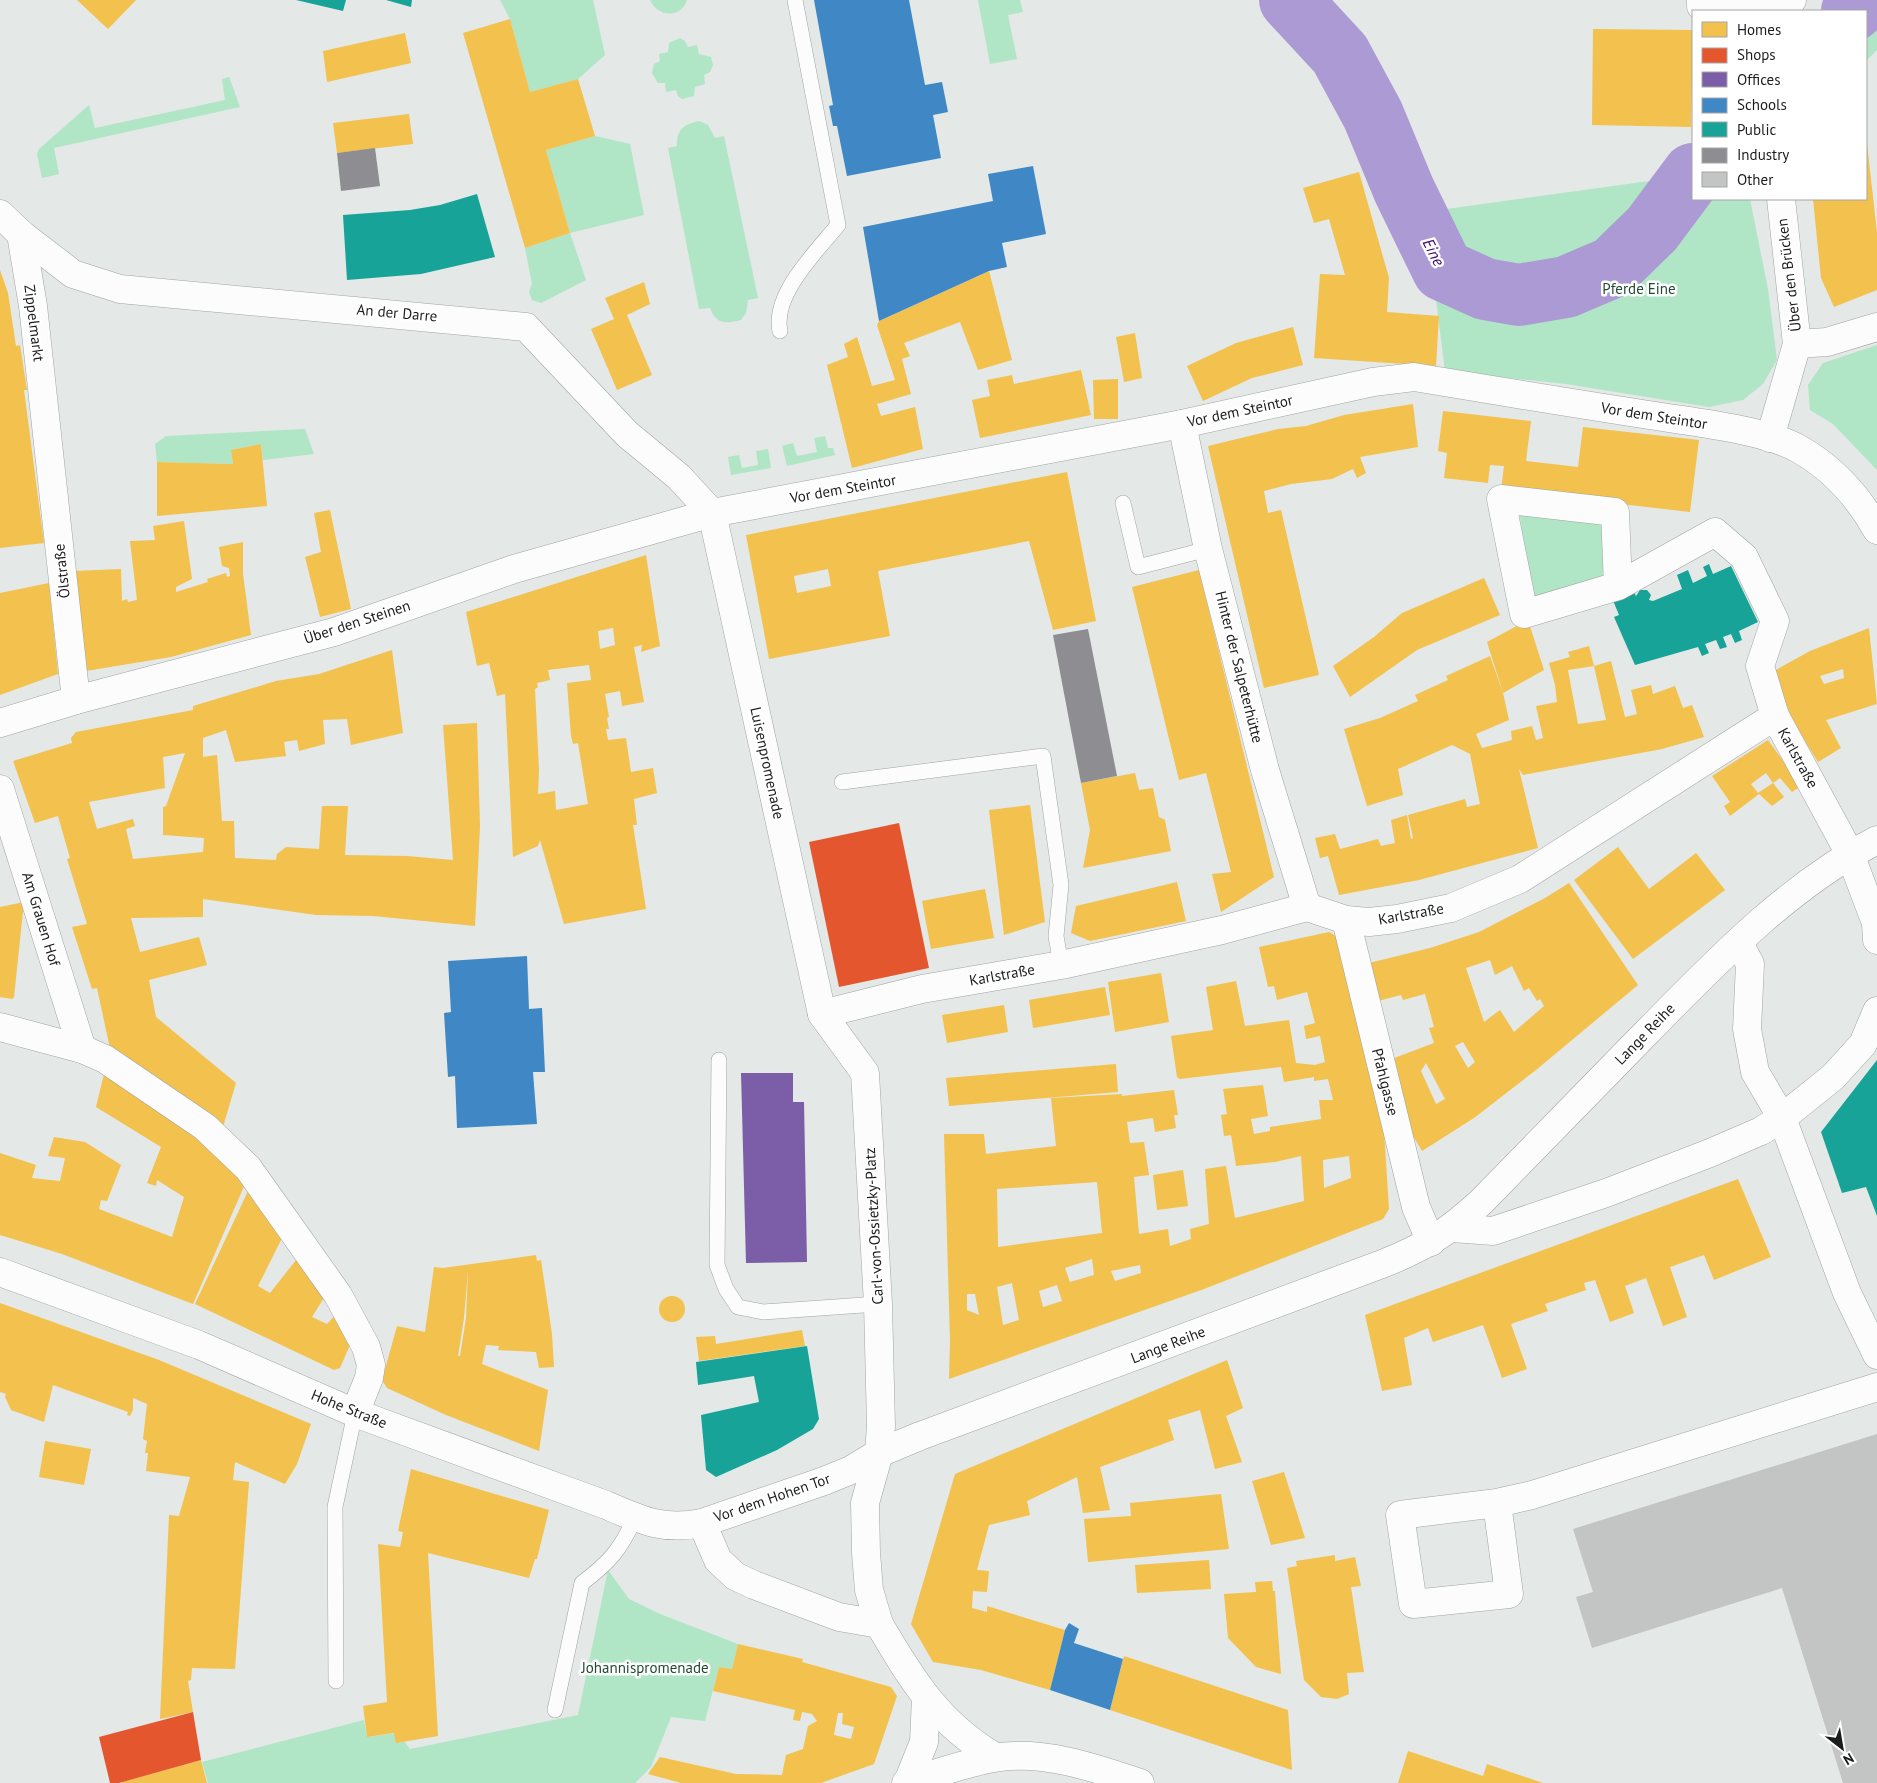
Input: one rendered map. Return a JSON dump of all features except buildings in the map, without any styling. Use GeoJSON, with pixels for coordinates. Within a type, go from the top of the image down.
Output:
{"type":"FeatureCollection","features":[{"type":"Feature","properties":{"kind":"street"},"geometry":{"type":"LineString","coordinates":[[1701,0],[1701,6],[1764,7],[1792,0]]}},
{"type":"Feature","properties":{"kind":"street","name":"Über den Brücken"},"geometry":{"type":"LineString","coordinates":[[1770,438],[1797,344],[1780,200]]}},
{"type":"Feature","properties":{"kind":"street"},"geometry":{"type":"LineString","coordinates":[[0,214],[21,234]]}},
{"type":"Feature","properties":{"kind":"street","name":"Zippelmarkt"},"geometry":{"type":"LineString","coordinates":[[21,234],[33,306],[48,441]]}},
{"type":"Feature","properties":{"kind":"street","name":"An der Darre"},"geometry":{"type":"LineString","coordinates":[[21,234],[73,274],[120,289],[526,327],[627,434],[679,477],[712,513]]}},
{"type":"Feature","properties":{"kind":"street"},"geometry":{"type":"LineString","coordinates":[[1797,344],[1827,342],[1877,327]]}},
{"type":"Feature","properties":{"kind":"street","name":"Vor dem Steintor"},"geometry":{"type":"LineString","coordinates":[[712,513],[1182,424],[1373,382],[1414,377],[1712,425],[1770,438],[1798,448],[1824,465],[1846,485],[1866,510],[1877,530]]}},
{"type":"Feature","properties":{"kind":"street","name":"Hinter der Salpeterhütte"},"geometry":{"type":"LineString","coordinates":[[1182,424],[1208,549],[1266,770],[1307,907]]}},
{"type":"Feature","properties":{"kind":"street","name":"Ölstraße"},"geometry":{"type":"LineString","coordinates":[[48,441],[76,700]]}},
{"type":"Feature","properties":{"kind":"street"},"geometry":{"type":"LineString","coordinates":[[1618,586],[1616,512],[1501,499],[1524,614],[1618,586],[1715,532],[1744,557],[1774,621],[1760,666],[1775,716]]}},
{"type":"Feature","properties":{"kind":"street","name":"Über den Steinen"},"geometry":{"type":"LineString","coordinates":[[0,723],[76,700],[334,632],[514,569],[712,513]]}},
{"type":"Feature","properties":{"kind":"street","name":"Luisenpromenade"},"geometry":{"type":"LineString","coordinates":[[712,513],[822,1014]]}},
{"type":"Feature","properties":{"kind":"street","name":"Karlstraße"},"geometry":{"type":"LineString","coordinates":[[822,1014],[922,989],[1061,965],[1222,930],[1307,907],[1346,920],[1369,922],[1442,910],[1520,879],[1775,716],[1850,854]]}},
{"type":"Feature","properties":{"kind":"street","name":"Am Grauen Hof"},"geometry":{"type":"LineString","coordinates":[[0,789],[82,1049]]}},
{"type":"Feature","properties":{"kind":"street","name":"Lange Reihe"},"geometry":{"type":"LineString","coordinates":[[879,1453],[1382,1264],[1442,1235],[1481,1202],[1691,988],[1780,905],[1850,854],[1877,840]]}},
{"type":"Feature","properties":{"kind":"street"},"geometry":{"type":"LineString","coordinates":[[1850,854],[1876,923],[1877,940]]}},
{"type":"Feature","properties":{"kind":"street","name":"Pfahlgasse"},"geometry":{"type":"LineString","coordinates":[[1346,920],[1416,1207],[1442,1235]]}},
{"type":"Feature","properties":{"kind":"street"},"geometry":{"type":"LineString","coordinates":[[1739,943],[1750,964],[1747,1029],[1755,1072],[1782,1118],[1847,1293],[1877,1356]]}},
{"type":"Feature","properties":{"kind":"street","name":"Lange Reihe"},"geometry":{"type":"LineString","coordinates":[[1442,1235],[1492,1231],[1606,1193],[1710,1154],[1761,1131],[1782,1118],[1833,1077],[1863,1044],[1877,1011]]}},
{"type":"Feature","properties":{"kind":"street","name":"Carl-von-Ossietzky-Platz"},"geometry":{"type":"LineString","coordinates":[[822,1014],[866,1073],[878,1304],[881,1426],[879,1453]]}},
{"type":"Feature","properties":{"kind":"street"},"geometry":{"type":"LineString","coordinates":[[0,1027],[82,1049],[105,1059],[205,1127],[248,1168],[338,1294],[366,1347],[371,1365],[369,1378],[355,1413]]}},
{"type":"Feature","properties":{"kind":"street","name":"Hohe Straße"},"geometry":{"type":"LineString","coordinates":[[0,1272],[200,1344],[355,1413],[635,1518],[661,1526],[681,1527],[702,1523]]}},
{"type":"Feature","properties":{"kind":"street"},"geometry":{"type":"LineString","coordinates":[[1497,1503],[1509,1594],[1413,1604],[1400,1516],[1497,1503],[1532,1495],[1877,1387]]}},
{"type":"Feature","properties":{"kind":"street"},"geometry":{"type":"LineString","coordinates":[[879,1453],[865,1503],[869,1590],[879,1624],[926,1697],[969,1742],[995,1757]]}},
{"type":"Feature","properties":{"kind":"street","name":"Vor dem Hohen Tor"},"geometry":{"type":"LineString","coordinates":[[879,1453],[851,1470],[824,1481],[702,1523],[718,1560],[735,1576],[839,1617],[879,1624]]}},
{"type":"Feature","properties":{"kind":"street"},"geometry":{"type":"LineString","coordinates":[[907,1783],[924,1742],[926,1697]]}},
{"type":"Feature","properties":{"kind":"street"},"geometry":{"type":"LineString","coordinates":[[907,1783],[995,1757],[1035,1756],[1106,1772],[1140,1783]]}},
{"type":"Feature","properties":{"kind":"lane"},"geometry":{"type":"LineString","coordinates":[[780,331],[777,318],[785,295],[806,263],[838,225],[795,0]]}},
{"type":"Feature","properties":{"kind":"lane"},"geometry":{"type":"LineString","coordinates":[[1123,502],[1138,567],[1208,549]]}},
{"type":"Feature","properties":{"kind":"lane"},"geometry":{"type":"LineString","coordinates":[[842,782],[1043,756],[1062,885],[1056,936],[1061,965]]}},
{"type":"Feature","properties":{"kind":"lane"},"geometry":{"type":"LineString","coordinates":[[719,1060],[717,1265],[726,1289],[738,1307],[763,1312],[878,1304]]}},
{"type":"Feature","properties":{"kind":"lane"},"geometry":{"type":"LineString","coordinates":[[336,1681],[335,1507],[355,1413]]}},
{"type":"Feature","properties":{"kind":"lane"},"geometry":{"type":"LineString","coordinates":[[555,1710],[582,1583],[607,1564],[626,1537],[635,1518]]}},
{"type":"Feature","properties":{"kind":"green space"},"geometry":{"type":"Polygon","coordinates":[[[500,0],[593,0],[605,55],[578,79],[530,92],[510,19],[500,0]]]}},
{"type":"Feature","properties":{"kind":"green space"},"geometry":{"type":"Polygon","coordinates":[[[650,0],[687,0],[680,10],[675,13],[669,13],[658,10],[650,0]]]}},
{"type":"Feature","properties":{"kind":"green space"},"geometry":{"type":"Polygon","coordinates":[[[978,0],[1020,0],[1023,12],[1008,15],[1017,59],[990,64],[978,0]]]}},
{"type":"Feature","properties":{"kind":"green space"},"geometry":{"type":"Polygon","coordinates":[[[1836,0],[1877,0],[1877,50],[1867,60],[1867,10],[1824,10],[1836,0]]]}},
{"type":"Feature","properties":{"kind":"green space"},"geometry":{"type":"Polygon","coordinates":[[[680,38],[685,41],[688,47],[697,45],[699,54],[711,57],[713,65],[710,72],[704,75],[705,84],[695,87],[694,96],[682,99],[678,96],[676,90],[666,92],[665,83],[658,83],[652,73],[654,64],[660,61],[659,54],[668,52],[669,43],[680,38]]]}},
{"type":"Feature","properties":{"kind":"green space"},"geometry":{"type":"Polygon","coordinates":[[[229,77],[240,107],[54,148],[59,174],[42,178],[37,154],[39,149],[89,105],[95,128],[225,100],[222,79],[229,77]]]}},
{"type":"Feature","properties":{"kind":"green space"},"geometry":{"type":"Polygon","coordinates":[[[699,121],[708,125],[715,138],[724,136],[758,298],[748,300],[746,313],[741,320],[722,322],[715,317],[710,308],[699,309],[668,148],[677,146],[678,136],[685,126],[699,121]]]}},
{"type":"Feature","properties":{"kind":"green space"},"geometry":{"type":"Polygon","coordinates":[[[595,136],[630,144],[644,215],[570,233],[546,150],[595,136]]]}},
{"type":"Feature","properties":{"kind":"green space","name":"Pferde Eine"},"geometry":{"type":"Polygon","coordinates":[[[1692,175],[1692,200],[1750,200],[1768,289],[1777,360],[1763,384],[1743,400],[1709,407],[1566,384],[1445,371],[1425,212],[1692,175]]]}},
{"type":"Feature","properties":{"kind":"green space"},"geometry":{"type":"Polygon","coordinates":[[[570,233],[586,280],[541,303],[532,300],[529,292],[532,284],[525,248],[570,233]]]}},
{"type":"Feature","properties":{"kind":"green space"},"geometry":{"type":"Polygon","coordinates":[[[1877,345],[1877,470],[1833,424],[1810,410],[1808,385],[1823,363],[1877,345]]]}},
{"type":"Feature","properties":{"kind":"green space"},"geometry":{"type":"Polygon","coordinates":[[[305,429],[314,454],[263,460],[261,444],[231,450],[233,464],[157,462],[155,444],[166,436],[305,429]]]}},
{"type":"Feature","properties":{"kind":"green space"},"geometry":{"type":"Polygon","coordinates":[[[825,436],[828,448],[833,448],[835,455],[787,466],[782,446],[793,443],[797,456],[817,452],[814,438],[825,436]]]}},
{"type":"Feature","properties":{"kind":"green space"},"geometry":{"type":"Polygon","coordinates":[[[768,449],[771,468],[731,475],[728,457],[739,455],[742,468],[758,465],[756,451],[768,449]]]}},
{"type":"Feature","properties":{"kind":"green space"},"geometry":{"type":"Polygon","coordinates":[[[1519,511],[1609,520],[1607,581],[1533,598],[1519,511]]]}},
{"type":"Feature","properties":{"kind":"green space","name":"Johannispromenade"},"geometry":{"type":"Polygon","coordinates":[[[608,1570],[629,1599],[660,1614],[738,1644],[732,1669],[719,1667],[705,1721],[671,1717],[651,1767],[635,1783],[208,1783],[202,1762],[364,1720],[367,1737],[398,1733],[410,1749],[578,1715],[608,1570]]]}},
{"type":"Feature","properties":{"kind":"waterway","name":"Eine"},"geometry":{"type":"LineString","coordinates":[[1290,0],[1340,54],[1373,115],[1404,190],[1443,270],[1485,289],[1519,295],[1566,287],[1613,267],[1652,229],[1692,175]]}},
{"type":"Feature","properties":{"kind":"waterway","name":"Eine"},"geometry":{"type":"LineString","coordinates":[[1853,10],[1864,0]]}}]}
